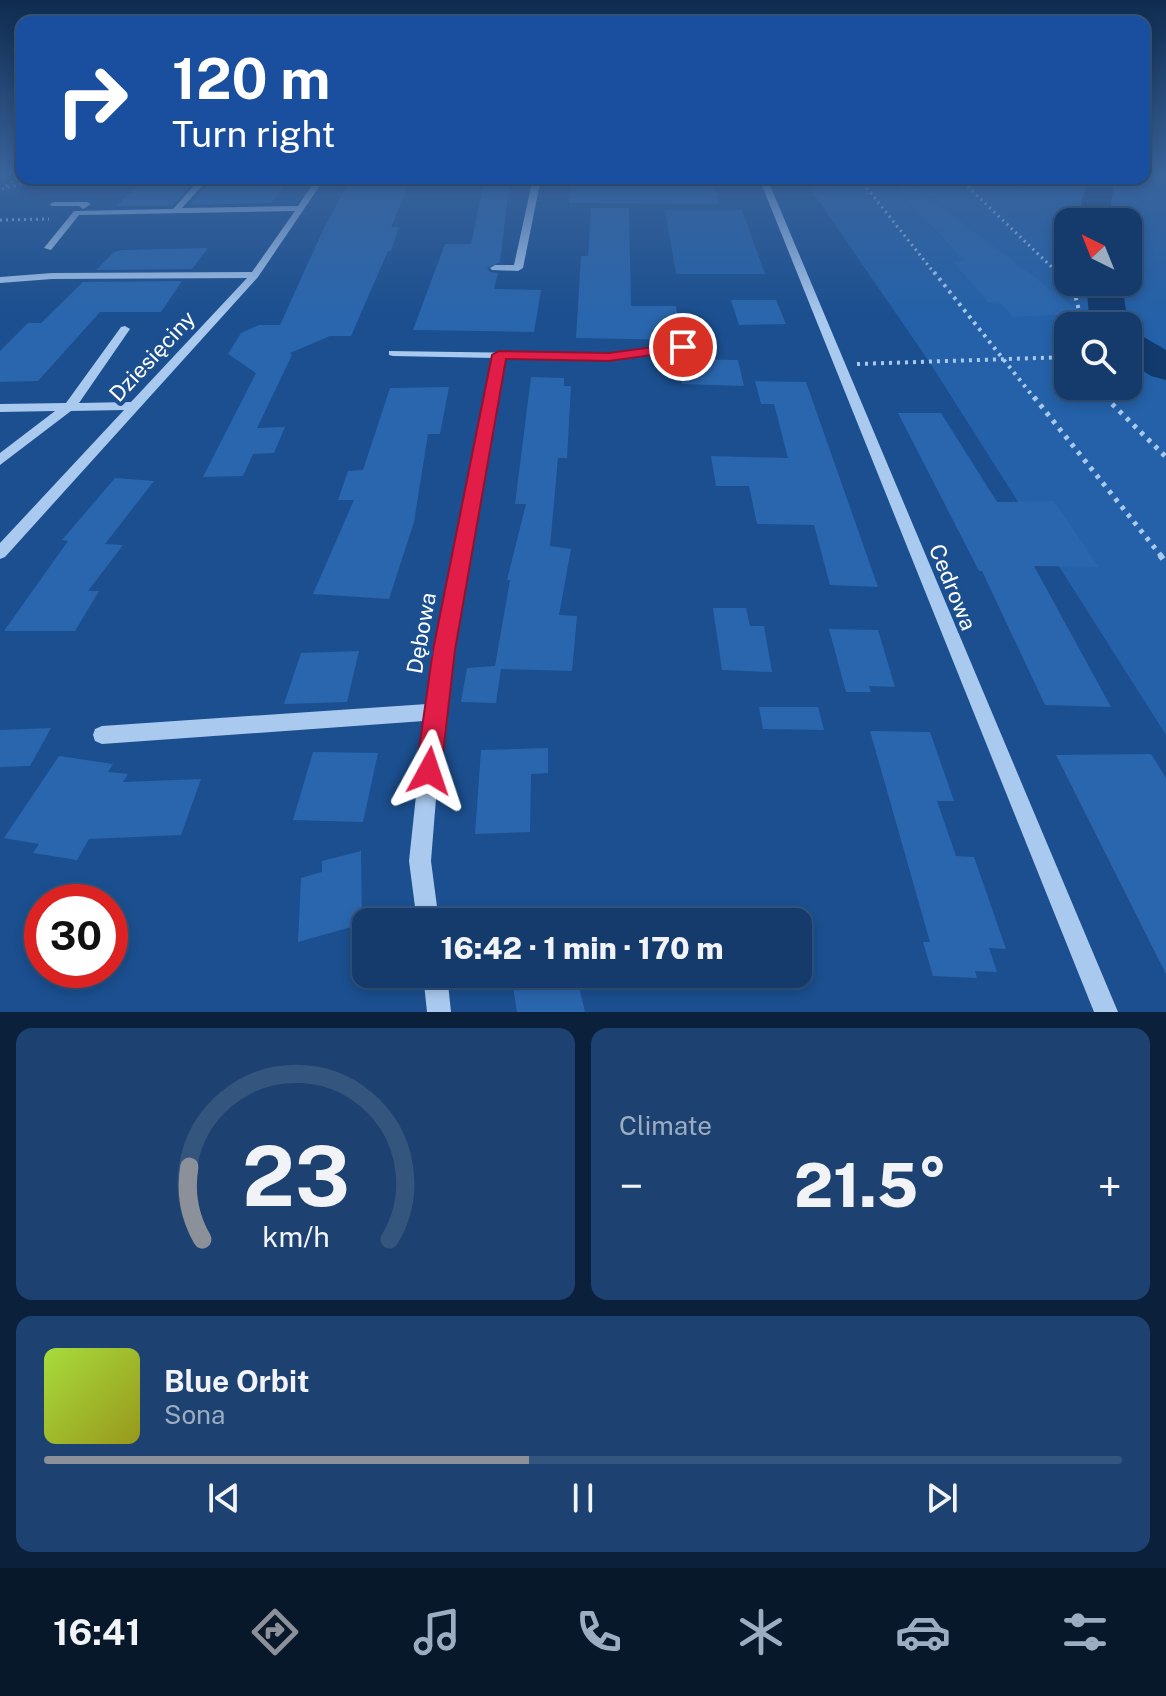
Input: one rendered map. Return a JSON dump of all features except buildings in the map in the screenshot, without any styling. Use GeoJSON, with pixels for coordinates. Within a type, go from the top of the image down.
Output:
{"type":"FeatureCollection","features":[{"type":"Feature","properties":{"kind":"street"},"geometry":{"type":"LineString","coordinates":[[48,248],[70,221]]}},
{"type":"Feature","properties":{"kind":"street","name":"Dziesięciny"},"geometry":{"type":"LineString","coordinates":[[0,553],[255,275],[292,221]]}},
{"type":"Feature","properties":{"kind":"street"},"geometry":{"type":"LineString","coordinates":[[495,268],[518,268],[528,221]]}},
{"type":"Feature","properties":{"kind":"street","name":"Cedrowa"},"geometry":{"type":"LineString","coordinates":[[780,221],[1106,1012]]}},
{"type":"Feature","properties":{"kind":"street"},"geometry":{"type":"LineString","coordinates":[[0,280],[52,276],[255,275]]}},
{"type":"Feature","properties":{"kind":"street"},"geometry":{"type":"LineString","coordinates":[[0,460],[71,405],[125,329]]}},
{"type":"Feature","properties":{"kind":"street"},"geometry":{"type":"LineString","coordinates":[[393,353],[609,357],[683,347]]}},
{"type":"Feature","properties":{"kind":"street","name":"Dębowa"},"geometry":{"type":"LineString","coordinates":[[426,908],[420,861],[434,712],[499,355]]}},
{"type":"Feature","properties":{"kind":"street"},"geometry":{"type":"LineString","coordinates":[[0,408],[136,406]]}},
{"type":"Feature","properties":{"kind":"street"},"geometry":{"type":"LineString","coordinates":[[102,735],[434,712]]}},
{"type":"Feature","properties":{"kind":"street"},"geometry":{"type":"LineString","coordinates":[[436,988],[439,1012]]}},
{"type":"Feature","properties":{"kind":"path"},"geometry":{"type":"LineString","coordinates":[[893,221],[1166,563]]}},
{"type":"Feature","properties":{"kind":"path"},"geometry":{"type":"LineString","coordinates":[[1004,221],[1074,291],[1079,312]]}},
{"type":"Feature","properties":{"kind":"path"},"geometry":{"type":"LineString","coordinates":[[837,364],[1054,359]]}},
{"type":"Feature","properties":{"kind":"path"},"geometry":{"type":"LineString","coordinates":[[1108,400],[1166,457]]}},
{"type":"Feature","properties":{"kind":"shaded area"},"geometry":{"type":"Polygon","coordinates":[[[667,221],[746,221],[765,274],[676,274],[667,221]]]}},
{"type":"Feature","properties":{"kind":"shaded area"},"geometry":{"type":"Polygon","coordinates":[[[833,221],[1054,221],[1054,296],[1142,296],[1142,221],[1166,221],[1166,735],[930,363],[833,221]]]}},
{"type":"Feature","properties":{"kind":"waterway"},"geometry":{"type":"LineString","coordinates":[[1106,296],[1107,312]]}},
{"type":"Feature","properties":{"kind":"waterway"},"geometry":{"type":"LineString","coordinates":[[1142,352],[1166,367]]}},
{"type":"Feature","properties":{"kind":"route"},"geometry":{"type":"LineString","coordinates":[[429,771],[444,650],[499,355],[609,357],[683,347]]}}]}
